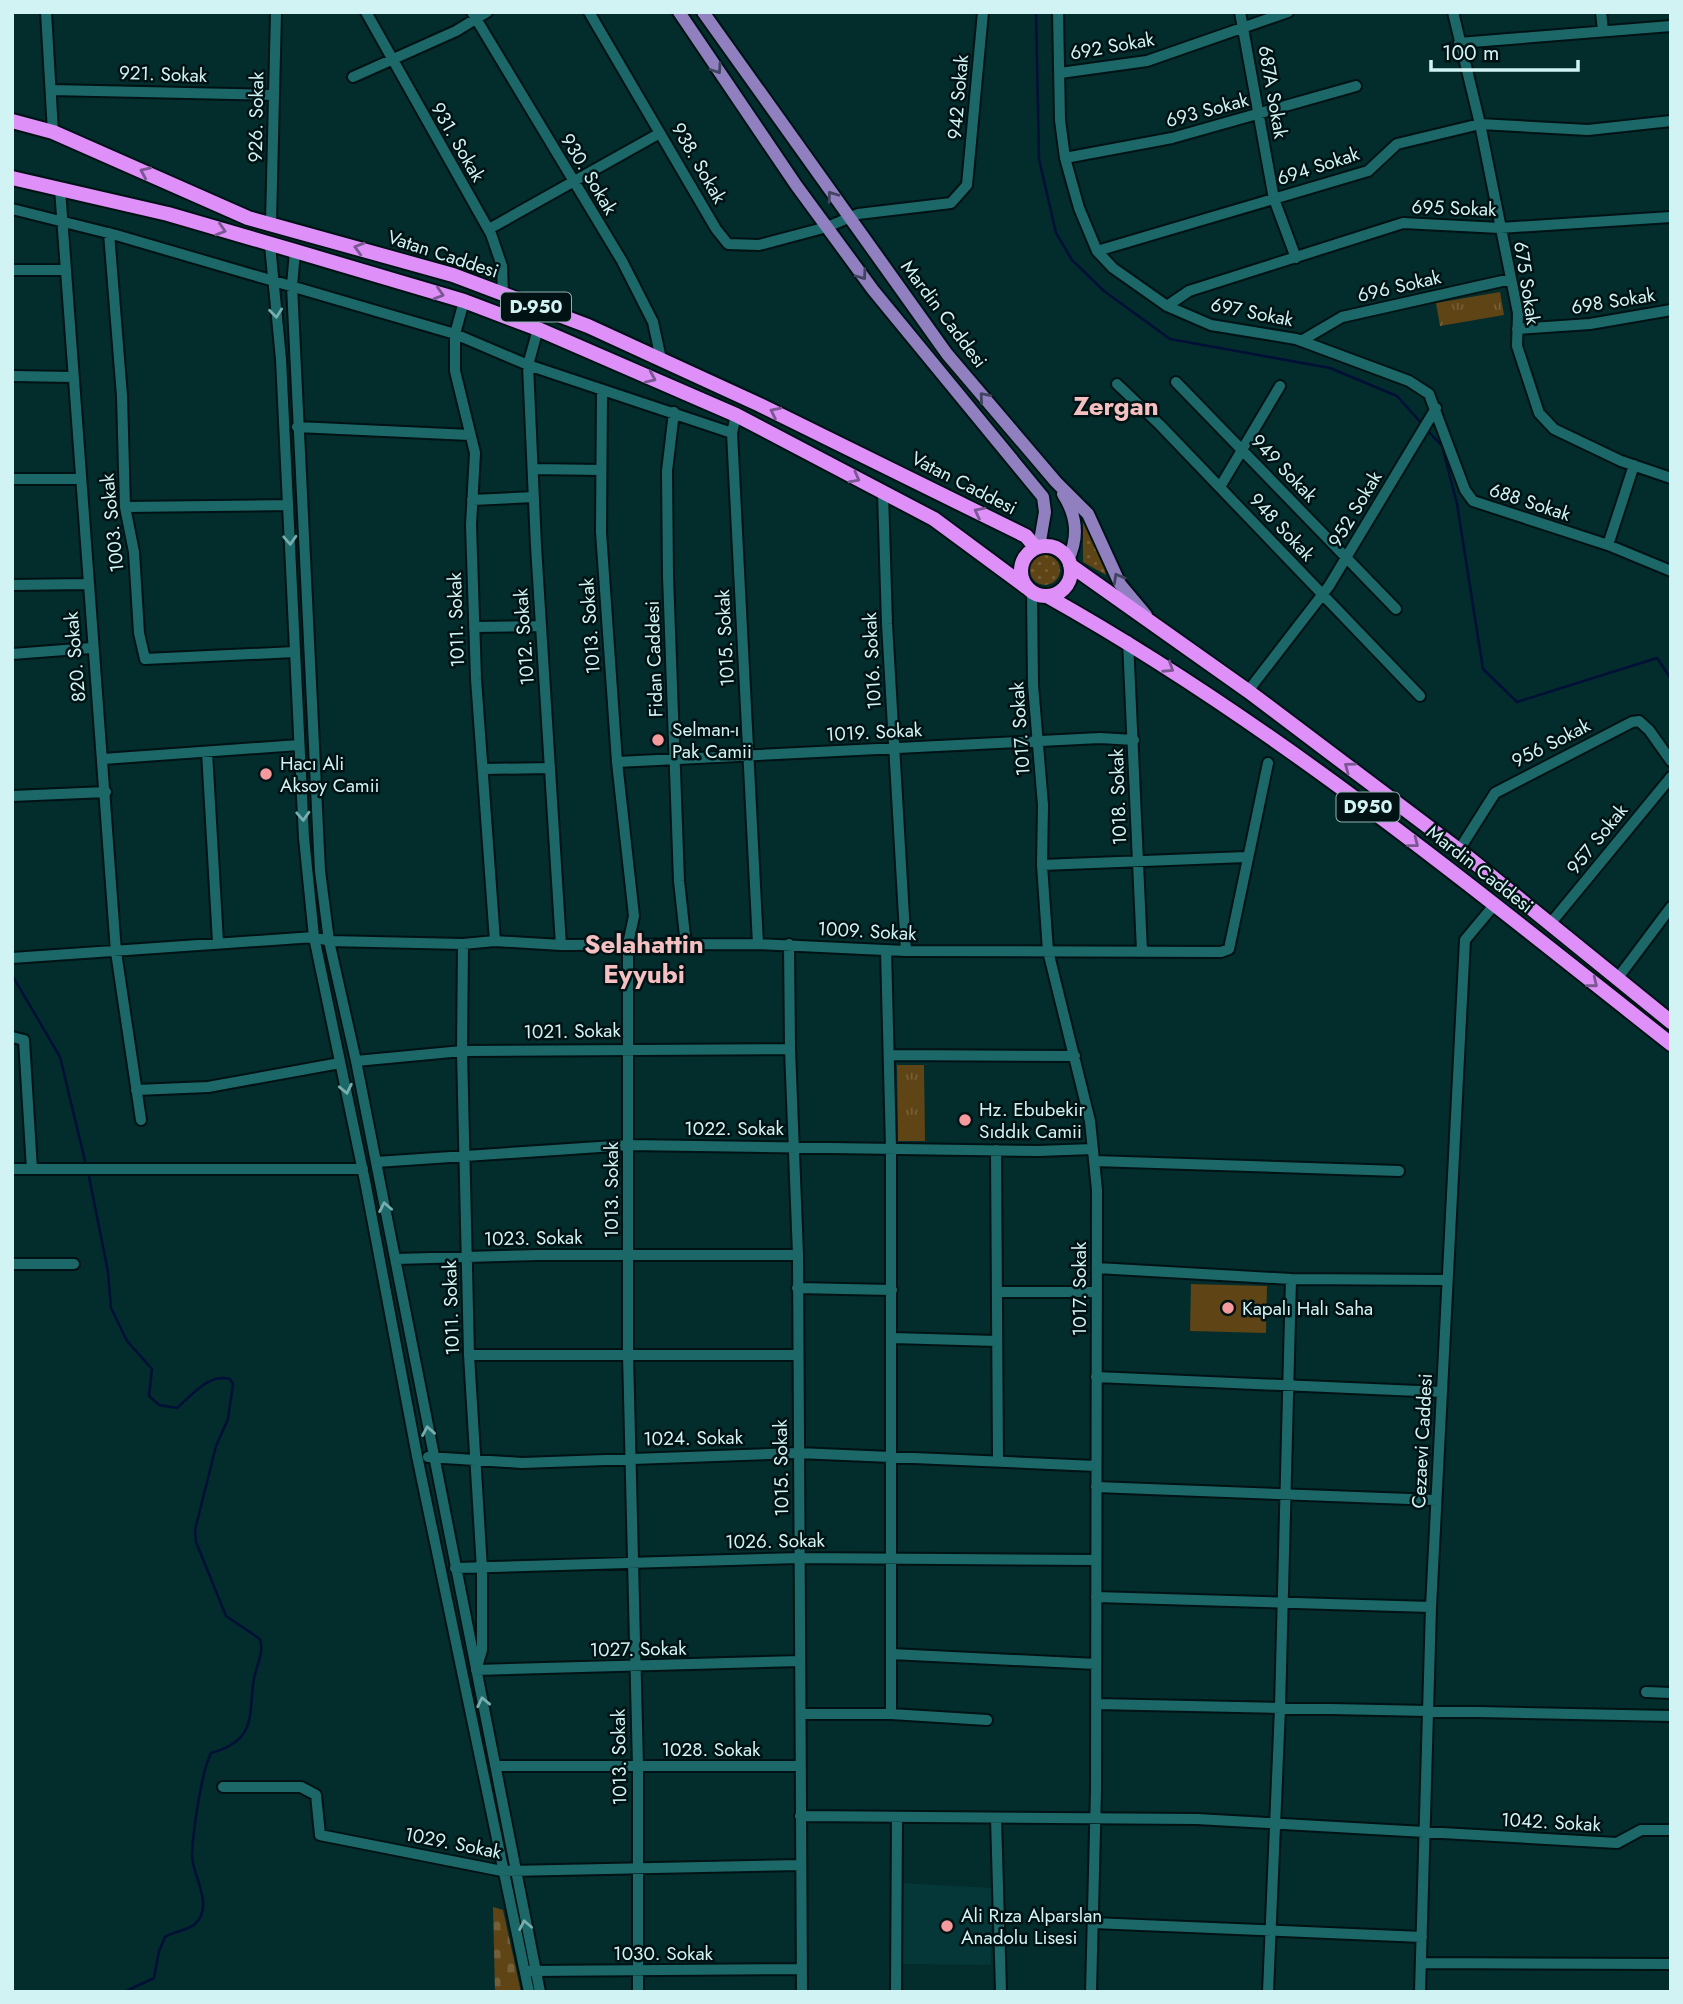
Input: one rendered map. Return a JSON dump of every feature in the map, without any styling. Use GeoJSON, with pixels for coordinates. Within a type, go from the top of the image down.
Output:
{"type":"FeatureCollection","features":[{"type":"Feature","properties":{"kind":"highway","name":"Vatan Caddesi"},"geometry":{"type":"LineString","coordinates":[[12,121],[52,132],[248,218],[271,222],[453,275],[588,326],[938,491],[1026,536],[1038,547]]}},
{"type":"Feature","properties":{"kind":"highway","name":"Vatan Caddesi"},"geometry":{"type":"LineString","coordinates":[[12,178],[168,214],[464,301],[538,329],[736,415],[934,519],[1029,589]]}},
{"type":"Feature","properties":{"kind":"highway","name":"Mardin Caddesi"},"geometry":{"type":"LineString","coordinates":[[1671,1022],[1459,850],[1248,691],[1160,631],[1069,562],[1056,548],[1038,547],[1022,563],[1022,580],[1029,589],[1047,596],[1128,642],[1342,786],[1671,1044]]}},
{"type":"Feature","properties":{"kind":"highway"},"geometry":{"type":"LineString","coordinates":[[1047,596],[1062,590],[1067,584],[1069,562]]}},
{"type":"Feature","properties":{"kind":"main road","name":"Mardin Caddesi"},"geometry":{"type":"LineString","coordinates":[[679,12],[827,227],[917,345],[1043,496],[1045,512],[1038,547]]}},
{"type":"Feature","properties":{"kind":"main road","name":"Mardin Caddesi"},"geometry":{"type":"LineString","coordinates":[[703,12],[947,355],[1056,482],[1088,514],[1120,584],[1160,631]]}},
{"type":"Feature","properties":{"kind":"main road"},"geometry":{"type":"LineString","coordinates":[[1056,482],[1070,506],[1075,522],[1076,543],[1069,562]]}},
{"type":"Feature","properties":{"kind":"street"},"geometry":{"type":"LineString","coordinates":[[46,12],[52,132]]}},
{"type":"Feature","properties":{"kind":"street","name":"926. Sokak"},"geometry":{"type":"LineString","coordinates":[[271,222],[276,12]]}},
{"type":"Feature","properties":{"kind":"street","name":"931. Sokak"},"geometry":{"type":"LineString","coordinates":[[366,12],[489,229],[502,266],[503,294]]}},
{"type":"Feature","properties":{"kind":"street"},"geometry":{"type":"LineString","coordinates":[[353,77],[392,62],[456,31],[474,15],[487,12]]}},
{"type":"Feature","properties":{"kind":"street","name":"938. Sokak"},"geometry":{"type":"LineString","coordinates":[[589,12],[728,244],[759,245],[827,227]]}},
{"type":"Feature","properties":{"kind":"street","name":"942 Sokak"},"geometry":{"type":"LineString","coordinates":[[847,217],[951,204],[967,184],[983,12]]}},
{"type":"Feature","properties":{"kind":"street","name":"697 Sokak"},"geometry":{"type":"LineString","coordinates":[[1058,12],[1059,120],[1065,158],[1079,208],[1097,251],[1113,268],[1167,306],[1211,326],[1301,341],[1409,381],[1429,394],[1436,408]]}},
{"type":"Feature","properties":{"kind":"street","name":"687A Sokak"},"geometry":{"type":"LineString","coordinates":[[1240,12],[1273,199],[1296,258]]}},
{"type":"Feature","properties":{"kind":"street","name":"692 Sokak"},"geometry":{"type":"LineString","coordinates":[[1060,73],[1147,61],[1244,30],[1288,12]]}},
{"type":"Feature","properties":{"kind":"street","name":"675 Sokak"},"geometry":{"type":"LineString","coordinates":[[1453,12],[1480,124],[1511,279],[1517,346],[1539,413],[1554,429],[1634,465],[1671,478]]}},
{"type":"Feature","properties":{"kind":"street"},"geometry":{"type":"LineString","coordinates":[[1601,12],[1603,30]]}},
{"type":"Feature","properties":{"kind":"street","name":"930. Sokak"},"geometry":{"type":"LineString","coordinates":[[474,15],[622,261],[653,322],[661,359]]}},
{"type":"Feature","properties":{"kind":"street"},"geometry":{"type":"LineString","coordinates":[[1459,43],[1671,26]]}},
{"type":"Feature","properties":{"kind":"street","name":"693 Sokak"},"geometry":{"type":"LineString","coordinates":[[1065,158],[1172,138],[1356,86]]}},
{"type":"Feature","properties":{"kind":"street","name":"921. Sokak"},"geometry":{"type":"LineString","coordinates":[[51,90],[273,95]]}},
{"type":"Feature","properties":{"kind":"street","name":"694 Sokak"},"geometry":{"type":"LineString","coordinates":[[1097,251],[1368,171],[1397,144],[1480,124],[1588,130],[1671,121]]}},
{"type":"Feature","properties":{"kind":"street"},"geometry":{"type":"LineString","coordinates":[[489,229],[660,133]]}},
{"type":"Feature","properties":{"kind":"street","name":"820. Sokak"},"geometry":{"type":"LineString","coordinates":[[60,189],[116,952],[141,1120]]}},
{"type":"Feature","properties":{"kind":"street"},"geometry":{"type":"LineString","coordinates":[[12,209],[109,233],[455,334],[528,365],[732,433]]}},
{"type":"Feature","properties":{"kind":"street"},"geometry":{"type":"LineString","coordinates":[[827,227],[847,217]]}},
{"type":"Feature","properties":{"kind":"street","name":"695 Sokak"},"geometry":{"type":"LineString","coordinates":[[1167,306],[1189,291],[1403,223],[1500,228],[1671,217]]}},
{"type":"Feature","properties":{"kind":"street","name":"1003. Sokak"},"geometry":{"type":"LineString","coordinates":[[109,233],[122,396],[125,507],[134,552],[139,633],[145,659],[295,652]]}},
{"type":"Feature","properties":{"kind":"street"},"geometry":{"type":"LineString","coordinates":[[270,245],[281,359],[299,745],[314,937],[363,1169],[417,1456],[502,1871],[529,1971],[540,1992]]}},
{"type":"Feature","properties":{"kind":"street"},"geometry":{"type":"LineString","coordinates":[[295,251],[292,286],[298,427],[320,871],[329,941],[356,1061],[432,1457],[496,1766],[529,1971],[528,1992]]}},
{"type":"Feature","properties":{"kind":"street"},"geometry":{"type":"LineString","coordinates":[[12,270],[66,270]]}},
{"type":"Feature","properties":{"kind":"street","name":"696 Sokak"},"geometry":{"type":"LineString","coordinates":[[1301,341],[1342,317],[1511,279]]}},
{"type":"Feature","properties":{"kind":"street","name":"1011. Sokak"},"geometry":{"type":"LineString","coordinates":[[464,301],[455,334],[456,371],[475,453],[472,500],[474,627],[495,942]]}},
{"type":"Feature","properties":{"kind":"street","name":"698 Sokak"},"geometry":{"type":"LineString","coordinates":[[1517,329],[1590,324],[1671,310]]}},
{"type":"Feature","properties":{"kind":"street","name":"1012. Sokak"},"geometry":{"type":"LineString","coordinates":[[538,329],[528,365],[540,626],[561,945]]}},
{"type":"Feature","properties":{"kind":"street"},"geometry":{"type":"LineString","coordinates":[[12,376],[73,377]]}},
{"type":"Feature","properties":{"kind":"street","name":"949 Sokak"},"geometry":{"type":"LineString","coordinates":[[1176,382],[1396,609]]}},
{"type":"Feature","properties":{"kind":"street","name":"948 Sokak"},"geometry":{"type":"LineString","coordinates":[[1116,384],[1220,487],[1321,596],[1420,696]]}},
{"type":"Feature","properties":{"kind":"street"},"geometry":{"type":"LineString","coordinates":[[1220,487],[1280,386]]}},
{"type":"Feature","properties":{"kind":"street","name":"1013. Sokak"},"geometry":{"type":"LineString","coordinates":[[602,390],[601,532],[617,762],[634,916],[628,944],[628,1354],[633,1457],[638,1767],[638,1992]]}},
{"type":"Feature","properties":{"kind":"street","name":"952 Sokak"},"geometry":{"type":"LineString","coordinates":[[1248,691],[1321,596],[1436,408]]}},
{"type":"Feature","properties":{"kind":"street","name":"688 Sokak"},"geometry":{"type":"LineString","coordinates":[[1436,408],[1465,490],[1472,501],[1608,544],[1671,571]]}},
{"type":"Feature","properties":{"kind":"street","name":"Fidan Caddesi"},"geometry":{"type":"LineString","coordinates":[[674,412],[667,471],[679,881],[686,945]]}},
{"type":"Feature","properties":{"kind":"street","name":"1015. Sokak"},"geometry":{"type":"LineString","coordinates":[[736,415],[732,433],[758,944]]}},
{"type":"Feature","properties":{"kind":"street"},"geometry":{"type":"LineString","coordinates":[[298,427],[470,435]]}},
{"type":"Feature","properties":{"kind":"street"},"geometry":{"type":"LineString","coordinates":[[1608,544],[1634,465]]}},
{"type":"Feature","properties":{"kind":"street"},"geometry":{"type":"LineString","coordinates":[[534,468],[601,470]]}},
{"type":"Feature","properties":{"kind":"street"},"geometry":{"type":"LineString","coordinates":[[12,479],[80,479]]}},
{"type":"Feature","properties":{"kind":"street","name":"1016. Sokak"},"geometry":{"type":"LineString","coordinates":[[883,493],[887,624],[906,951]]}},
{"type":"Feature","properties":{"kind":"street"},"geometry":{"type":"LineString","coordinates":[[472,500],[534,497]]}},
{"type":"Feature","properties":{"kind":"street"},"geometry":{"type":"LineString","coordinates":[[125,507],[288,505]]}},
{"type":"Feature","properties":{"kind":"street"},"geometry":{"type":"LineString","coordinates":[[12,585],[87,584]]}},
{"type":"Feature","properties":{"kind":"street","name":"1017. Sokak"},"geometry":{"type":"LineString","coordinates":[[1029,589],[1033,685],[1043,806],[1042,865],[1048,951],[1075,1056],[1094,1161],[1097,1268],[1096,1819],[1091,1992]]}},
{"type":"Feature","properties":{"kind":"street"},"geometry":{"type":"LineString","coordinates":[[474,627],[540,626]]}},
{"type":"Feature","properties":{"kind":"street","name":"1018. Sokak"},"geometry":{"type":"LineString","coordinates":[[1128,642],[1142,951]]}},
{"type":"Feature","properties":{"kind":"street"},"geometry":{"type":"LineString","coordinates":[[12,654],[92,648]]}},
{"type":"Feature","properties":{"kind":"street","name":"956 Sokak"},"geometry":{"type":"LineString","coordinates":[[1459,850],[1495,793],[1632,722],[1639,721],[1649,730],[1671,761]]}},
{"type":"Feature","properties":{"kind":"street","name":"1019. Sokak"},"geometry":{"type":"LineString","coordinates":[[617,762],[1100,738],[1134,740]]}},
{"type":"Feature","properties":{"kind":"street"},"geometry":{"type":"LineString","coordinates":[[103,760],[299,745]]}},
{"type":"Feature","properties":{"kind":"street"},"geometry":{"type":"LineString","coordinates":[[207,752],[218,942]]}},
{"type":"Feature","properties":{"kind":"street","name":"1009. Sokak"},"geometry":{"type":"LineString","coordinates":[[12,958],[314,937],[329,941],[463,944],[789,944],[906,951],[1221,952],[1228,949],[1268,763]]}},
{"type":"Feature","properties":{"kind":"street"},"geometry":{"type":"LineString","coordinates":[[484,769],[550,768]]}},
{"type":"Feature","properties":{"kind":"street","name":"957 Sokak"},"geometry":{"type":"LineString","coordinates":[[1550,924],[1671,776]]}},
{"type":"Feature","properties":{"kind":"street"},"geometry":{"type":"LineString","coordinates":[[12,796],[106,792]]}},
{"type":"Feature","properties":{"kind":"street"},"geometry":{"type":"LineString","coordinates":[[1042,865],[1246,857]]}},
{"type":"Feature","properties":{"kind":"street","name":"Cezaevi Caddesi"},"geometry":{"type":"LineString","coordinates":[[1420,1992],[1431,1607],[1465,940],[1495,904]]}},
{"type":"Feature","properties":{"kind":"street"},"geometry":{"type":"LineString","coordinates":[[1617,979],[1671,907]]}},
{"type":"Feature","properties":{"kind":"street","name":"1011. Sokak"},"geometry":{"type":"LineString","coordinates":[[463,944],[462,1051],[469,1355],[482,1569],[482,1650],[476,1670]]}},
{"type":"Feature","properties":{"kind":"street","name":"1015. Sokak"},"geometry":{"type":"LineString","coordinates":[[789,944],[798,1255],[802,1992]]}},
{"type":"Feature","properties":{"kind":"street"},"geometry":{"type":"LineString","coordinates":[[886,950],[892,1290],[891,1714]]}},
{"type":"Feature","properties":{"kind":"street"},"geometry":{"type":"LineString","coordinates":[[12,1037],[24,1040],[32,1169]]}},
{"type":"Feature","properties":{"kind":"street","name":"1021. Sokak"},"geometry":{"type":"LineString","coordinates":[[356,1061],[462,1051],[790,1049]]}},
{"type":"Feature","properties":{"kind":"street"},"geometry":{"type":"LineString","coordinates":[[889,1055],[1075,1056]]}},
{"type":"Feature","properties":{"kind":"street"},"geometry":{"type":"LineString","coordinates":[[136,1090],[208,1087],[340,1063]]}},
{"type":"Feature","properties":{"kind":"street","name":"1022. Sokak"},"geometry":{"type":"LineString","coordinates":[[376,1162],[629,1145],[1093,1149]]}},
{"type":"Feature","properties":{"kind":"street"},"geometry":{"type":"LineString","coordinates":[[996,1150],[998,1462]]}},
{"type":"Feature","properties":{"kind":"street"},"geometry":{"type":"LineString","coordinates":[[1094,1161],[1399,1171]]}},
{"type":"Feature","properties":{"kind":"street"},"geometry":{"type":"LineString","coordinates":[[12,1169],[363,1169]]}},
{"type":"Feature","properties":{"kind":"street","name":"1023. Sokak"},"geometry":{"type":"LineString","coordinates":[[396,1259],[466,1256],[798,1255]]}},
{"type":"Feature","properties":{"kind":"street"},"geometry":{"type":"LineString","coordinates":[[12,1264],[74,1264]]}},
{"type":"Feature","properties":{"kind":"street"},"geometry":{"type":"LineString","coordinates":[[1097,1268],[1291,1279],[1447,1280]]}},
{"type":"Feature","properties":{"kind":"street"},"geometry":{"type":"LineString","coordinates":[[1268,1992],[1280,1708],[1291,1279]]}},
{"type":"Feature","properties":{"kind":"street"},"geometry":{"type":"LineString","coordinates":[[797,1288],[892,1290]]}},
{"type":"Feature","properties":{"kind":"street"},"geometry":{"type":"LineString","coordinates":[[997,1292],[1097,1292]]}},
{"type":"Feature","properties":{"kind":"street"},"geometry":{"type":"LineString","coordinates":[[891,1338],[998,1341]]}},
{"type":"Feature","properties":{"kind":"street"},"geometry":{"type":"LineString","coordinates":[[469,1355],[797,1355]]}},
{"type":"Feature","properties":{"kind":"street"},"geometry":{"type":"LineString","coordinates":[[1096,1377],[1441,1392]]}},
{"type":"Feature","properties":{"kind":"street","name":"1024. Sokak"},"geometry":{"type":"LineString","coordinates":[[417,1456],[522,1463],[798,1453],[1096,1466]]}},
{"type":"Feature","properties":{"kind":"street"},"geometry":{"type":"LineString","coordinates":[[1096,1487],[1436,1500]]}},
{"type":"Feature","properties":{"kind":"street","name":"1026. Sokak"},"geometry":{"type":"LineString","coordinates":[[455,1568],[799,1558],[1096,1560]]}},
{"type":"Feature","properties":{"kind":"street"},"geometry":{"type":"LineString","coordinates":[[1096,1597],[1431,1607]]}},
{"type":"Feature","properties":{"kind":"street"},"geometry":{"type":"LineString","coordinates":[[891,1654],[1096,1664]]}},
{"type":"Feature","properties":{"kind":"street","name":"1027. Sokak"},"geometry":{"type":"LineString","coordinates":[[476,1670],[800,1661]]}},
{"type":"Feature","properties":{"kind":"street"},"geometry":{"type":"LineString","coordinates":[[1646,1692],[1671,1693]]}},
{"type":"Feature","properties":{"kind":"street"},"geometry":{"type":"LineString","coordinates":[[1096,1704],[1671,1716]]}},
{"type":"Feature","properties":{"kind":"street"},"geometry":{"type":"LineString","coordinates":[[801,1714],[891,1714],[987,1720]]}},
{"type":"Feature","properties":{"kind":"street","name":"1028. Sokak"},"geometry":{"type":"LineString","coordinates":[[496,1766],[800,1766]]}},
{"type":"Feature","properties":{"kind":"street","name":"1029. Sokak"},"geometry":{"type":"LineString","coordinates":[[223,1787],[301,1787],[311,1790],[316,1795],[320,1835],[502,1871],[800,1865]]}},
{"type":"Feature","properties":{"kind":"street","name":"1042. Sokak"},"geometry":{"type":"LineString","coordinates":[[800,1816],[1274,1822],[1617,1843],[1641,1830],[1671,1830]]}},
{"type":"Feature","properties":{"kind":"street"},"geometry":{"type":"LineString","coordinates":[[896,1992],[897,1817]]}},
{"type":"Feature","properties":{"kind":"street"},"geometry":{"type":"LineString","coordinates":[[996,1818],[1001,1992]]}},
{"type":"Feature","properties":{"kind":"street"},"geometry":{"type":"LineString","coordinates":[[1093,1923],[1422,1937]]}},
{"type":"Feature","properties":{"kind":"street"},"geometry":{"type":"LineString","coordinates":[[1421,1963],[1671,1964]]}},
{"type":"Feature","properties":{"kind":"street","name":"1030. Sokak"},"geometry":{"type":"LineString","coordinates":[[529,1971],[802,1969]]}},
{"type":"Feature","properties":{"kind":"shaded area","name":"Ali Rıza Alparslan Anadolu Lisesi"},"geometry":{"type":"Polygon","coordinates":[[[902,1883],[992,1888],[991,1965],[902,1964],[902,1883]]]}},
{"type":"Feature","properties":{"kind":"green space"},"geometry":{"type":"Polygon","coordinates":[[[1500,292],[1504,315],[1440,326],[1436,303],[1500,292]]]}},
{"type":"Feature","properties":{"kind":"green space"},"geometry":{"type":"Polygon","coordinates":[[[1083,521],[1102,555],[1106,575],[1083,562],[1083,521]]]}},
{"type":"Feature","properties":{"kind":"green space"},"geometry":{"type":"Polygon","coordinates":[[[1045,555],[1055,560],[1060,570],[1055,580],[1045,585],[1035,580],[1030,570],[1035,560],[1045,555]]]}},
{"type":"Feature","properties":{"kind":"green space"},"geometry":{"type":"Polygon","coordinates":[[[897,1065],[924,1065],[925,1141],[898,1141],[897,1065]]]}},
{"type":"Feature","properties":{"kind":"green space","name":"Kapalı Halı Saha"},"geometry":{"type":"Polygon","coordinates":[[[1191,1284],[1267,1286],[1266,1333],[1190,1331],[1191,1284]]]}},
{"type":"Feature","properties":{"kind":"green space"},"geometry":{"type":"Polygon","coordinates":[[[493,1907],[503,1910],[521,1992],[495,1992],[493,1907]]]}},
{"type":"Feature","properties":{"kind":"waterway"},"geometry":{"type":"LineString","coordinates":[[1036,12],[1039,159],[1056,233],[1072,260],[1104,291],[1170,339],[1330,368],[1397,396],[1422,424]]}},
{"type":"Feature","properties":{"kind":"waterway"},"geometry":{"type":"LineString","coordinates":[[1426,429],[1442,446],[1457,504],[1483,669],[1517,702],[1657,658],[1671,679]]}},
{"type":"Feature","properties":{"kind":"waterway"},"geometry":{"type":"LineString","coordinates":[[12,975],[60,1057],[86,1165]]}},
{"type":"Feature","properties":{"kind":"waterway"},"geometry":{"type":"LineString","coordinates":[[88,1172],[108,1272],[111,1308],[127,1341],[152,1369],[149,1396],[159,1405],[177,1408],[208,1382],[222,1378],[230,1379],[233,1384],[228,1419],[216,1446],[195,1530],[196,1542],[226,1616],[260,1639],[261,1644],[248,1724],[237,1741],[211,1753],[201,1788],[192,1855],[203,1899],[201,1916],[192,1926],[165,1937],[159,1951],[154,1978],[124,1992]]}},
{"type":"Feature","properties":{"kind":"place","name":"Selman-ı Pak Camii"},"geometry":{"type":"Point","coordinates":[658,740]}},
{"type":"Feature","properties":{"kind":"place","name":"Hacı Ali Aksoy Camii"},"geometry":{"type":"Point","coordinates":[266,774]}},
{"type":"Feature","properties":{"kind":"place","name":"Hz. Ebubekir Sıddık Camii"},"geometry":{"type":"Point","coordinates":[965,1120]}},
{"type":"Feature","properties":{"kind":"place","name":"Kapalı Halı Saha"},"geometry":{"type":"Point","coordinates":[1228,1308]}},
{"type":"Feature","properties":{"kind":"place","name":"Ali Rıza Alparslan Anadolu Lisesi"},"geometry":{"type":"Point","coordinates":[947,1926]}},
{"type":"Feature","properties":{"kind":"district","name":"Zergan"},"geometry":{"type":"Point","coordinates":[1116,406]}},
{"type":"Feature","properties":{"kind":"district","name":"Selahattin Eyyubi"},"geometry":{"type":"Point","coordinates":[644,959]}}]}
